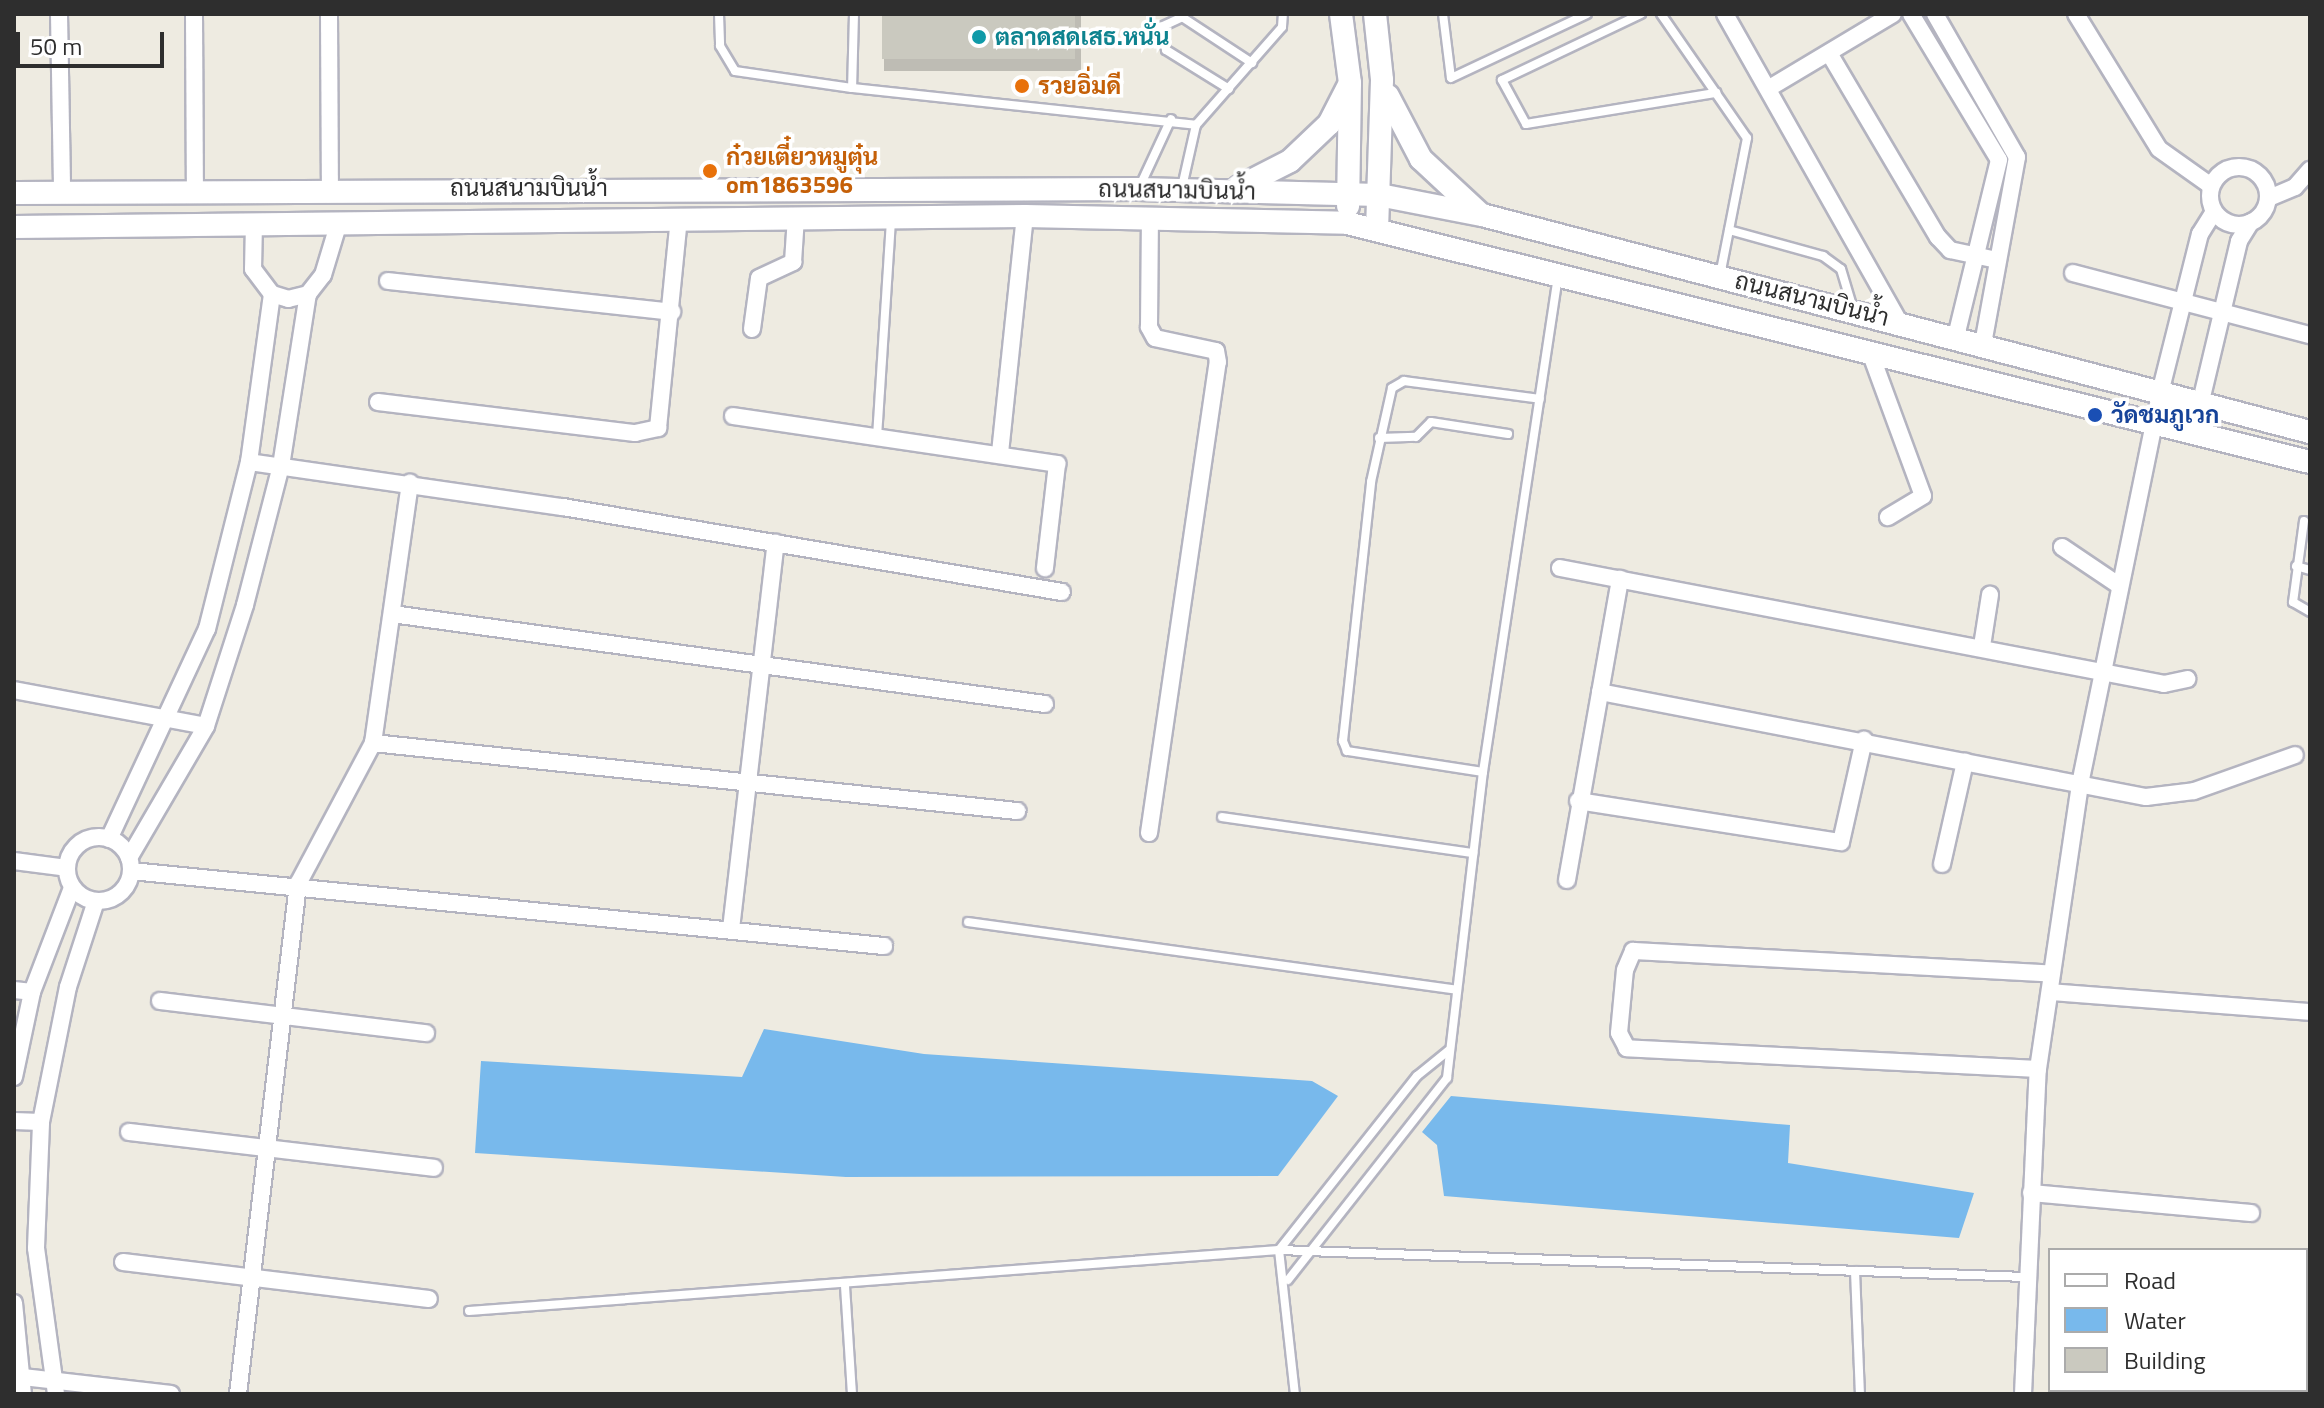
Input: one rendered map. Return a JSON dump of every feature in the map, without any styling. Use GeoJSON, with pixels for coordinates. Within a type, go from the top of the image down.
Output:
{"type":"FeatureCollection","features":[{"type":"Feature","properties":{"kind":"main road"},"geometry":{"type":"LineString","coordinates":[[1341,14],[1350,83],[1347,223]]}},
{"type":"Feature","properties":{"kind":"main road"},"geometry":{"type":"LineString","coordinates":[[1375,14],[1382,80],[1377,230]]}},
{"type":"Feature","properties":{"kind":"main road"},"geometry":{"type":"LineString","coordinates":[[1382,80],[1397,122],[1421,159],[1482,215]]}},
{"type":"Feature","properties":{"kind":"main road"},"geometry":{"type":"LineString","coordinates":[[1230,191],[1290,161],[1329,124],[1350,83]]}},
{"type":"Feature","properties":{"kind":"main road","name":"ถนนสนามบินน้ำ"},"geometry":{"type":"LineString","coordinates":[[14,193],[412,188],[1138,189],[1379,195],[1482,215],[2161,389],[2310,432]]}},
{"type":"Feature","properties":{"kind":"main road"},"geometry":{"type":"LineString","coordinates":[[412,188],[412,219]]}},
{"type":"Feature","properties":{"kind":"main road","name":"ถนนสนามบินน้ำ"},"geometry":{"type":"LineString","coordinates":[[14,227],[412,219],[1025,216],[1347,223],[2310,462]]}},
{"type":"Feature","properties":{"kind":"main road"},"geometry":{"type":"LineString","coordinates":[[1950,372],[1956,336]]}},
{"type":"Feature","properties":{"kind":"main road"},"geometry":{"type":"LineString","coordinates":[[2001,386],[2011,351]]}},
{"type":"Feature","properties":{"kind":"street"},"geometry":{"type":"LineString","coordinates":[[59,14],[62,193]]}},
{"type":"Feature","properties":{"kind":"street"},"geometry":{"type":"LineString","coordinates":[[194,14],[195,191]]}},
{"type":"Feature","properties":{"kind":"street"},"geometry":{"type":"LineString","coordinates":[[329,14],[330,189]]}},
{"type":"Feature","properties":{"kind":"street"},"geometry":{"type":"LineString","coordinates":[[1725,14],[1771,87],[1899,322]]}},
{"type":"Feature","properties":{"kind":"street"},"geometry":{"type":"LineString","coordinates":[[1771,87],[1893,14]]}},
{"type":"Feature","properties":{"kind":"street"},"geometry":{"type":"LineString","coordinates":[[1911,14],[1999,160],[1972,253],[1956,336]]}},
{"type":"Feature","properties":{"kind":"street"},"geometry":{"type":"LineString","coordinates":[[1935,14],[2017,157],[1983,344]]}},
{"type":"Feature","properties":{"kind":"street"},"geometry":{"type":"LineString","coordinates":[[2076,14],[2159,149],[2211,186]]}},
{"type":"Feature","properties":{"kind":"street"},"geometry":{"type":"LineString","coordinates":[[1933,50],[1950,40]]}},
{"type":"Feature","properties":{"kind":"street"},"geometry":{"type":"LineString","coordinates":[[1829,53],[1938,237],[1950,250],[1997,260]]}},
{"type":"Feature","properties":{"kind":"street"},"geometry":{"type":"LineString","coordinates":[[1999,160],[2017,157]]}},
{"type":"Feature","properties":{"kind":"street"},"geometry":{"type":"LineString","coordinates":[[2023,1394],[2038,1069],[2080,784],[2102,669],[2161,389],[2200,234],[2214,212],[2211,186],[2224,170],[2244,166],[2265,181],[2269,198]]}},
{"type":"Feature","properties":{"kind":"street"},"geometry":{"type":"LineString","coordinates":[[2201,401],[2239,241],[2269,198],[2302,190],[2310,170]]}},
{"type":"Feature","properties":{"kind":"street"},"geometry":{"type":"LineString","coordinates":[[2214,212],[2231,224],[2251,222]]}},
{"type":"Feature","properties":{"kind":"street"},"geometry":{"type":"LineString","coordinates":[[1000,453],[1025,216]]}},
{"type":"Feature","properties":{"kind":"street"},"geometry":{"type":"LineString","coordinates":[[752,329],[756,283],[793,262],[796,217]]}},
{"type":"Feature","properties":{"kind":"street"},"geometry":{"type":"LineString","coordinates":[[378,402],[653,430],[662,422],[679,218]]}},
{"type":"Feature","properties":{"kind":"street"},"geometry":{"type":"LineString","coordinates":[[1149,833],[1218,362],[1216,351],[1155,338],[1149,327],[1150,218]]}},
{"type":"Feature","properties":{"kind":"street"},"geometry":{"type":"LineString","coordinates":[[109,839],[171,718],[207,629],[249,462],[272,294],[253,269],[254,222]]}},
{"type":"Feature","properties":{"kind":"street"},"geometry":{"type":"LineString","coordinates":[[72,888],[96,901],[120,893],[130,864],[206,726],[281,466],[308,294],[323,275],[339,222]]}},
{"type":"Feature","properties":{"kind":"street"},"geometry":{"type":"LineString","coordinates":[[2073,273],[2310,335]]}},
{"type":"Feature","properties":{"kind":"street"},"geometry":{"type":"LineString","coordinates":[[388,281],[672,312]]}},
{"type":"Feature","properties":{"kind":"street"},"geometry":{"type":"LineString","coordinates":[[272,294],[308,294]]}},
{"type":"Feature","properties":{"kind":"street"},"geometry":{"type":"LineString","coordinates":[[1870,352],[1923,496],[1888,517]]}},
{"type":"Feature","properties":{"kind":"street"},"geometry":{"type":"LineString","coordinates":[[733,416],[1000,453],[1057,464],[1045,568]]}},
{"type":"Feature","properties":{"kind":"street"},"geometry":{"type":"LineString","coordinates":[[249,462],[410,483],[1062,592]]}},
{"type":"Feature","properties":{"kind":"street"},"geometry":{"type":"LineString","coordinates":[[238,1394],[298,884],[373,743],[410,483]]}},
{"type":"Feature","properties":{"kind":"street"},"geometry":{"type":"LineString","coordinates":[[731,929],[764,670],[776,543]]}},
{"type":"Feature","properties":{"kind":"street"},"geometry":{"type":"LineString","coordinates":[[2062,547],[2120,586]]}},
{"type":"Feature","properties":{"kind":"street"},"geometry":{"type":"LineString","coordinates":[[1560,568],[2102,669],[2164,684],[2187,679]]}},
{"type":"Feature","properties":{"kind":"street"},"geometry":{"type":"LineString","coordinates":[[1567,880],[1578,801],[1620,579]]}},
{"type":"Feature","properties":{"kind":"street"},"geometry":{"type":"LineString","coordinates":[[1982,646],[1990,595]]}},
{"type":"Feature","properties":{"kind":"street"},"geometry":{"type":"LineString","coordinates":[[392,614],[643,644],[764,670],[1045,704]]}},
{"type":"Feature","properties":{"kind":"street"},"geometry":{"type":"LineString","coordinates":[[14,690],[206,726]]}},
{"type":"Feature","properties":{"kind":"street"},"geometry":{"type":"LineString","coordinates":[[1600,692],[1864,740],[2146,797],[2194,791],[2295,755]]}},
{"type":"Feature","properties":{"kind":"street"},"geometry":{"type":"LineString","coordinates":[[1578,801],[1841,842],[1864,740]]}},
{"type":"Feature","properties":{"kind":"street"},"geometry":{"type":"LineString","coordinates":[[373,743],[1017,811]]}},
{"type":"Feature","properties":{"kind":"street"},"geometry":{"type":"LineString","coordinates":[[1942,864],[1965,762]]}},
{"type":"Feature","properties":{"kind":"street"},"geometry":{"type":"LineString","coordinates":[[109,839],[130,864],[884,946]]}},
{"type":"Feature","properties":{"kind":"street"},"geometry":{"type":"LineString","coordinates":[[14,1077],[32,992],[72,888],[67,868],[77,845],[109,839]]}},
{"type":"Feature","properties":{"kind":"street"},"geometry":{"type":"LineString","coordinates":[[14,861],[67,868]]}},
{"type":"Feature","properties":{"kind":"street"},"geometry":{"type":"LineString","coordinates":[[55,1386],[36,1248],[41,1122],[68,987],[96,901]]}},
{"type":"Feature","properties":{"kind":"street"},"geometry":{"type":"LineString","coordinates":[[2038,1069],[1627,1048],[1619,1033],[1625,970],[1633,951],[1650,951],[2051,974]]}},
{"type":"Feature","properties":{"kind":"street"},"geometry":{"type":"LineString","coordinates":[[14,990],[32,992]]}},
{"type":"Feature","properties":{"kind":"street"},"geometry":{"type":"LineString","coordinates":[[2050,992],[2310,1012]]}},
{"type":"Feature","properties":{"kind":"street"},"geometry":{"type":"LineString","coordinates":[[160,1001],[426,1033]]}},
{"type":"Feature","properties":{"kind":"street"},"geometry":{"type":"LineString","coordinates":[[14,1121],[41,1122]]}},
{"type":"Feature","properties":{"kind":"street"},"geometry":{"type":"LineString","coordinates":[[129,1132],[434,1168]]}},
{"type":"Feature","properties":{"kind":"street"},"geometry":{"type":"LineString","coordinates":[[2031,1193],[2251,1213]]}},
{"type":"Feature","properties":{"kind":"street"},"geometry":{"type":"LineString","coordinates":[[123,1262],[254,1274],[429,1299]]}},
{"type":"Feature","properties":{"kind":"street"},"geometry":{"type":"LineString","coordinates":[[14,1303],[17,1376],[23,1394]]}},
{"type":"Feature","properties":{"kind":"street"},"geometry":{"type":"LineString","coordinates":[[17,1376],[55,1386],[171,1394]]}},
{"type":"Feature","properties":{"kind":"lane"},"geometry":{"type":"LineString","coordinates":[[719,14],[720,46],[735,71],[852,88],[1171,119],[1196,125]]}},
{"type":"Feature","properties":{"kind":"lane"},"geometry":{"type":"LineString","coordinates":[[852,88],[854,14]]}},
{"type":"Feature","properties":{"kind":"lane"},"geometry":{"type":"LineString","coordinates":[[1181,190],[1196,125],[1252,63],[1283,14]]}},
{"type":"Feature","properties":{"kind":"lane"},"geometry":{"type":"LineString","coordinates":[[1443,14],[1451,78],[1587,14]]}},
{"type":"Feature","properties":{"kind":"lane"},"geometry":{"type":"LineString","coordinates":[[1641,14],[1502,80],[1526,124],[1716,93]]}},
{"type":"Feature","properties":{"kind":"lane"},"geometry":{"type":"LineString","coordinates":[[1661,14],[1747,138],[1720,276]]}},
{"type":"Feature","properties":{"kind":"lane"},"geometry":{"type":"LineString","coordinates":[[1229,89],[1166,50],[1161,27],[1182,17],[1252,63]]}},
{"type":"Feature","properties":{"kind":"lane"},"geometry":{"type":"LineString","coordinates":[[1138,189],[1171,119]]}},
{"type":"Feature","properties":{"kind":"lane"},"geometry":{"type":"LineString","coordinates":[[877,437],[892,217]]}},
{"type":"Feature","properties":{"kind":"lane"},"geometry":{"type":"LineString","coordinates":[[1729,230],[1823,256],[1841,269],[1853,310]]}},
{"type":"Feature","properties":{"kind":"lane"},"geometry":{"type":"LineString","coordinates":[[1288,1280],[1439,1094],[1448,1051],[1483,772],[1558,273]]}},
{"type":"Feature","properties":{"kind":"lane"},"geometry":{"type":"LineString","coordinates":[[1483,772],[1347,751],[1343,741],[1379,438],[1392,388],[1404,381],[1540,399]]}},
{"type":"Feature","properties":{"kind":"lane"},"geometry":{"type":"LineString","coordinates":[[1379,438],[1416,437],[1431,422],[1508,434]]}},
{"type":"Feature","properties":{"kind":"lane"},"geometry":{"type":"LineString","coordinates":[[2304,521],[2293,602],[2310,612]]}},
{"type":"Feature","properties":{"kind":"lane"},"geometry":{"type":"LineString","coordinates":[[2296,566],[2310,570]]}},
{"type":"Feature","properties":{"kind":"lane"},"geometry":{"type":"LineString","coordinates":[[1222,817],[1473,853]]}},
{"type":"Feature","properties":{"kind":"lane"},"geometry":{"type":"LineString","coordinates":[[968,922],[1456,990]]}},
{"type":"Feature","properties":{"kind":"lane"},"geometry":{"type":"LineString","coordinates":[[1279,1250],[1417,1076],[1448,1051]]}},
{"type":"Feature","properties":{"kind":"lane"},"geometry":{"type":"LineString","coordinates":[[1279,1250],[1288,1280],[1295,1394]]}},
{"type":"Feature","properties":{"kind":"lane"},"geometry":{"type":"LineString","coordinates":[[469,1311],[845,1286],[1279,1250],[2026,1277]]}},
{"type":"Feature","properties":{"kind":"lane"},"geometry":{"type":"LineString","coordinates":[[1855,1271],[1860,1394]]}},
{"type":"Feature","properties":{"kind":"lane"},"geometry":{"type":"LineString","coordinates":[[845,1286],[852,1394]]}},
{"type":"Feature","properties":{"kind":"water"},"geometry":{"type":"Polygon","coordinates":[[[764,1029],[924,1054],[1312,1081],[1338,1096],[1278,1176],[846,1177],[475,1153],[481,1061],[742,1077],[764,1029]]]}},
{"type":"Feature","properties":{"kind":"water"},"geometry":{"type":"Polygon","coordinates":[[[1451,1096],[1790,1125],[1788,1163],[1974,1193],[1959,1238],[1444,1196],[1437,1145],[1422,1132],[1451,1096]]]}},
{"type":"Feature","properties":{"kind":"building","name":"ตลาดสดเสธ.หนั่น"},"geometry":{"type":"Polygon","coordinates":[[[882,14],[1075,14],[1075,59],[882,59],[882,14]]]}},
{"type":"Feature","properties":{"kind":"place","name":"ตลาดสดเสธ.หนั่น"},"geometry":{"type":"Point","coordinates":[979,37]}},
{"type":"Feature","properties":{"kind":"place","name":"รวยอิ่มดี"},"geometry":{"type":"Point","coordinates":[1022,86]}},
{"type":"Feature","properties":{"kind":"place","name":"ก๋วยเตี๋ยวหมูตุ๋น om1863596"},"geometry":{"type":"Point","coordinates":[710,171]}},
{"type":"Feature","properties":{"kind":"place","name":"วัดชมภูเวก"},"geometry":{"type":"Point","coordinates":[2095,415]}}]}
